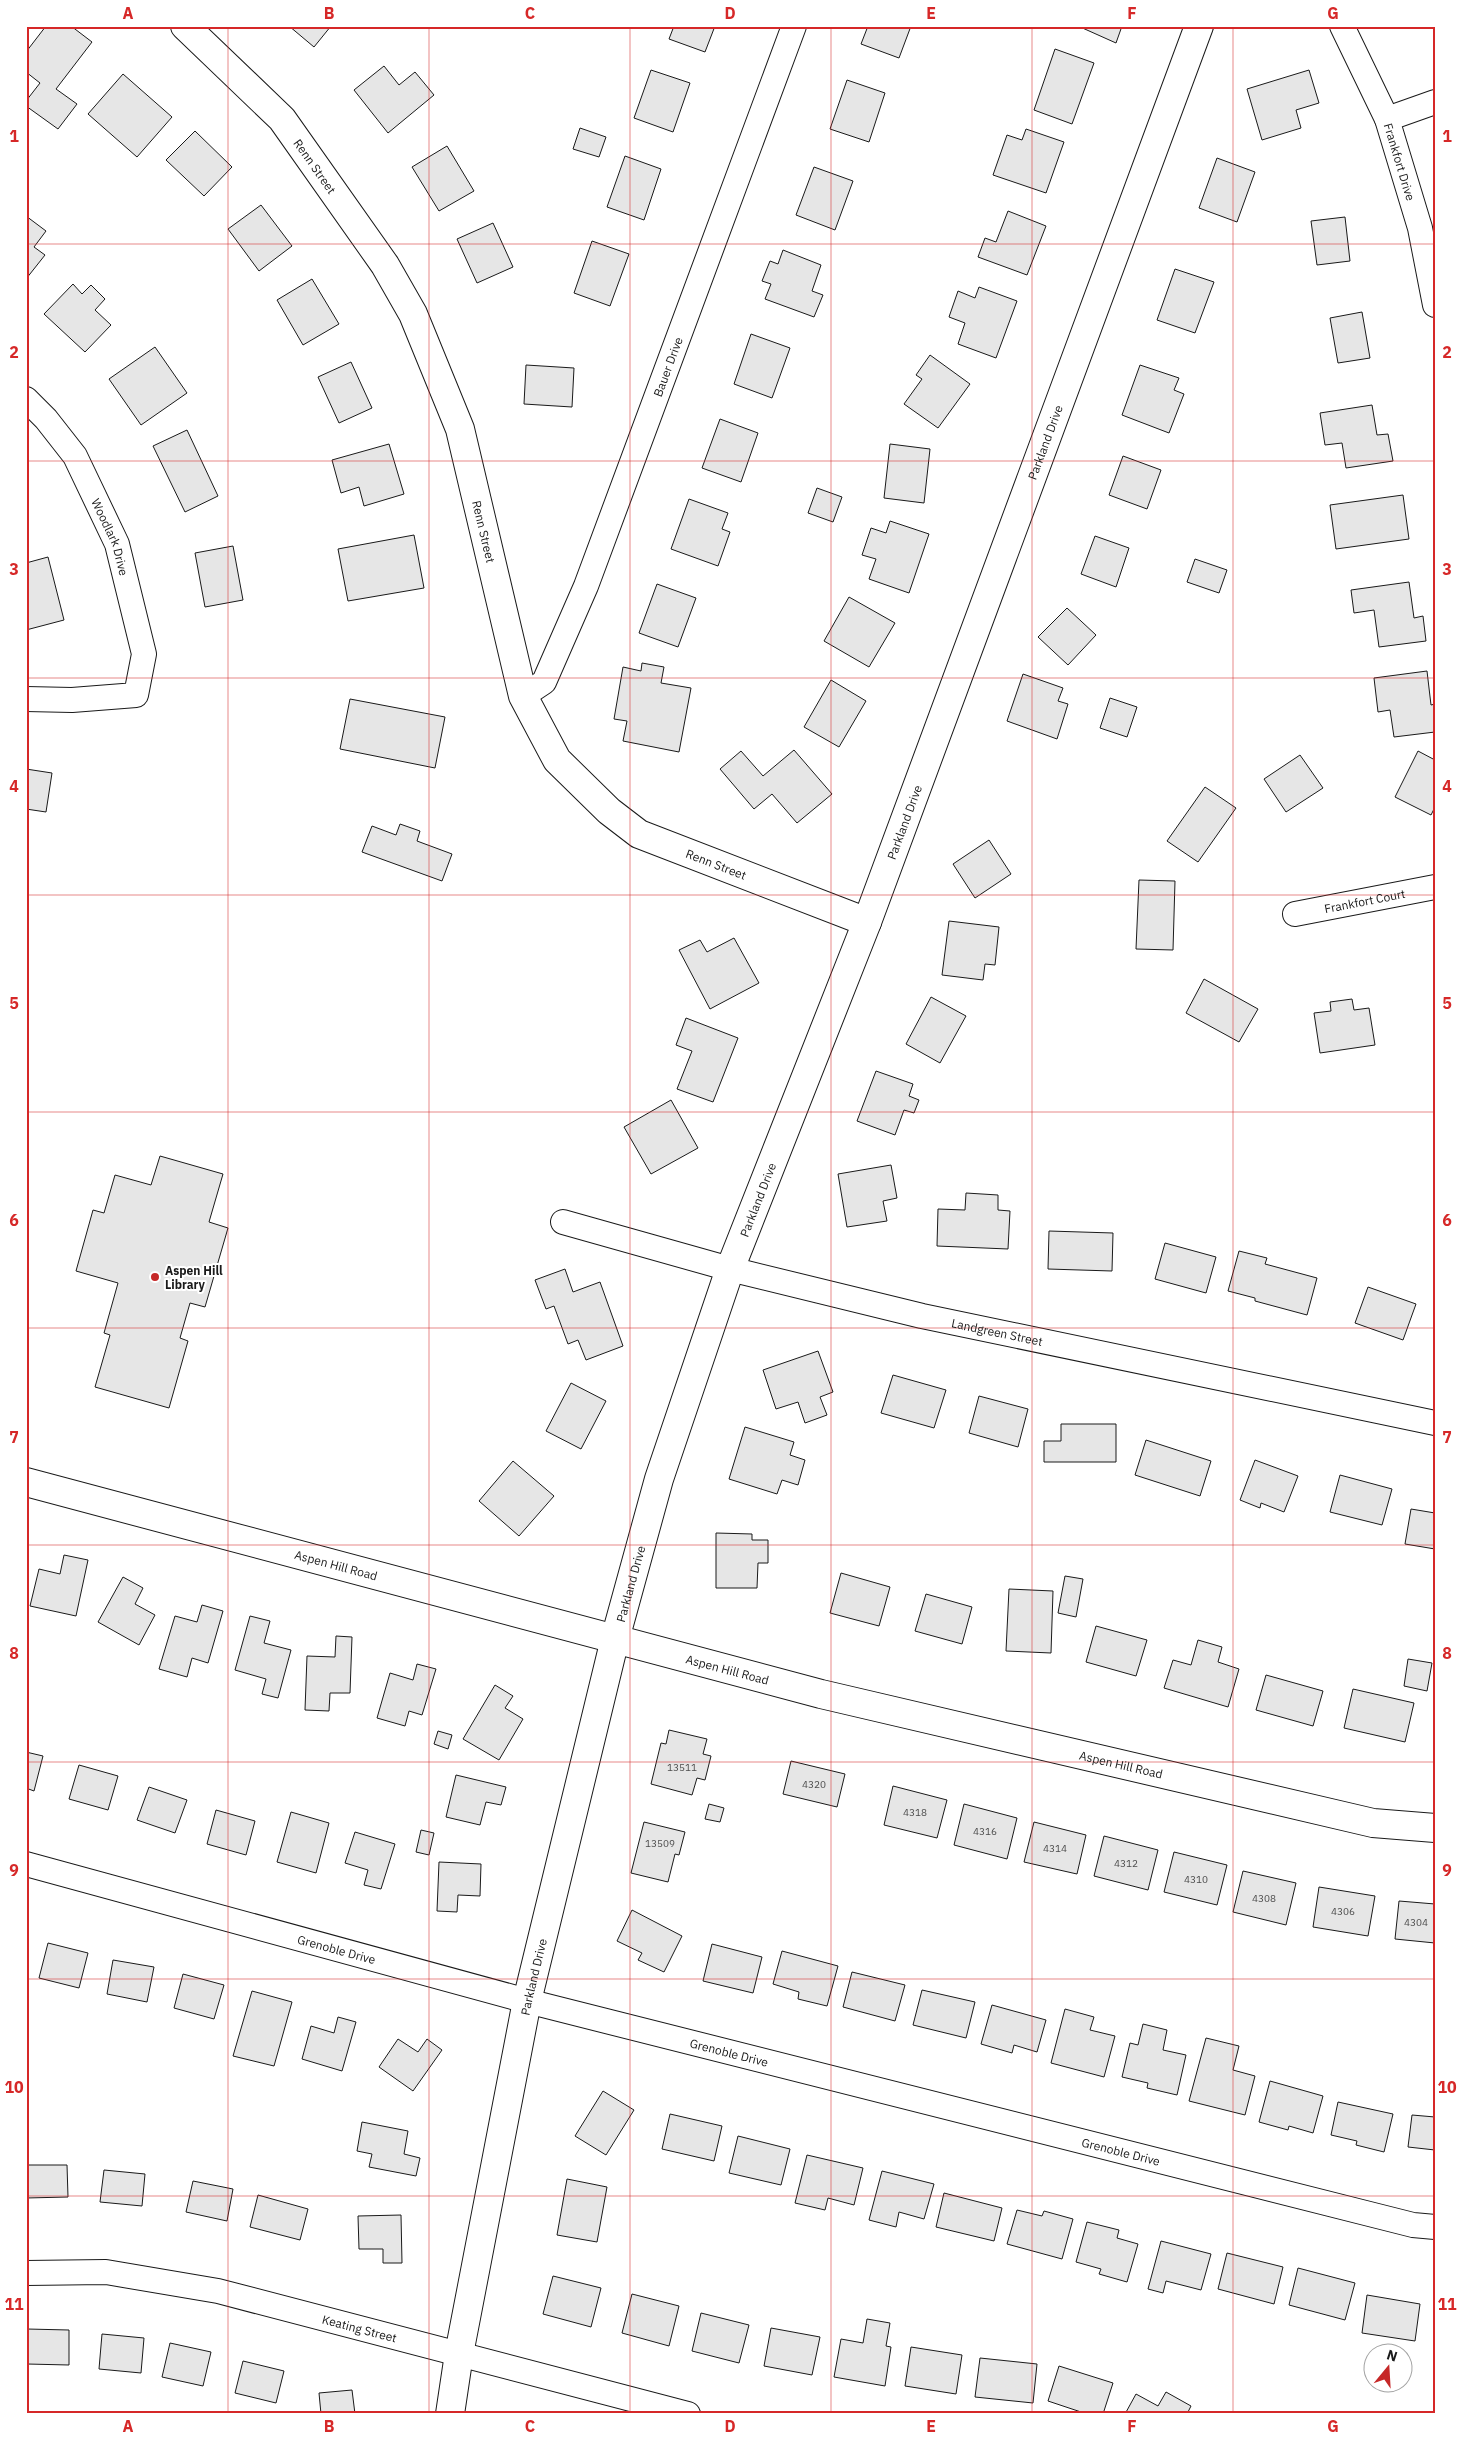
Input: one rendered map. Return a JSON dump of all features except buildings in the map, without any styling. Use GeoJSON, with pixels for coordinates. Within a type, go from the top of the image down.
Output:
{"type":"FeatureCollection","features":[{"type":"Feature","properties":{"kind":"street","name":"Renn Street"},"geometry":{"type":"LineString","coordinates":[[186,26],[282,119],[385,265],[413,314],[460,429],[523,696],[557,760],[608,811],[639,834],[867,922]]}},
{"type":"Feature","properties":{"kind":"street","name":"Bauer Drive"},"geometry":{"type":"LineString","coordinates":[[523,696],[544,682],[586,586],[794,26]]}},
{"type":"Feature","properties":{"kind":"street","name":"Parkland Drive"},"geometry":{"type":"LineString","coordinates":[[450,2414],[459,2354],[527,2001],[615,1640],[659,1479],[730,1269],[867,922],[1199,26]]}},
{"type":"Feature","properties":{"kind":"street","name":"Frankfort Drive"},"geometry":{"type":"LineString","coordinates":[[1342,26],[1387,120],[1420,228],[1435,305]]}},
{"type":"Feature","properties":{"kind":"street"},"geometry":{"type":"LineString","coordinates":[[1387,120],[1435,102]]}},
{"type":"Feature","properties":{"kind":"street","name":"Woodlark Drive"},"geometry":{"type":"LineString","coordinates":[[26,399],[46,419],[75,456],[117,544],[144,654],[136,695],[72,700],[26,699]]}},
{"type":"Feature","properties":{"kind":"street","name":"Frankfort Court"},"geometry":{"type":"LineString","coordinates":[[1295,914],[1435,887]]}},
{"type":"Feature","properties":{"kind":"street","name":"Landgreen Street"},"geometry":{"type":"LineString","coordinates":[[563,1222],[730,1269],[932,1318],[1435,1423]]}},
{"type":"Feature","properties":{"kind":"street","name":"Aspen Hill Road"},"geometry":{"type":"LineString","coordinates":[[26,1482],[830,1696],[1373,1823],[1435,1828]]}},
{"type":"Feature","properties":{"kind":"street","name":"Grenoble Drive"},"geometry":{"type":"LineString","coordinates":[[26,1864],[527,2001],[1404,2222],[1435,2227]]}},
{"type":"Feature","properties":{"kind":"street","name":"Keating Street"},"geometry":{"type":"LineString","coordinates":[[26,2273],[106,2272],[218,2291],[688,2414]]}},
{"type":"Feature","properties":{"kind":"place","name":"Aspen Hill Library"},"geometry":{"type":"Point","coordinates":[155,1277]}}]}
